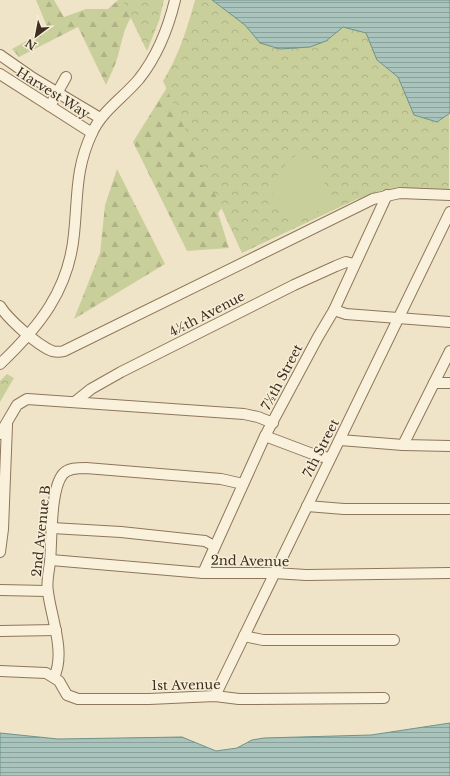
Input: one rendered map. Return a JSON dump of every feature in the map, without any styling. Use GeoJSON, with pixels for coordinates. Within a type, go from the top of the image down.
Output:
{"type":"FeatureCollection","features":[{"type":"Feature","properties":{"kind":"street"},"geometry":{"type":"LineString","coordinates":[[0,364],[30,335],[48,311],[67,269],[74,234],[78,176],[92,133],[100,118],[139,78],[153,59],[167,30],[175,0]]}},
{"type":"Feature","properties":{"kind":"street","name":"Harvest Way"},"geometry":{"type":"LineString","coordinates":[[0,55],[57,93],[100,118]]}},
{"type":"Feature","properties":{"kind":"street","name":"Harvest Way"},"geometry":{"type":"LineString","coordinates":[[0,74],[92,133]]}},
{"type":"Feature","properties":{"kind":"street"},"geometry":{"type":"LineString","coordinates":[[50,106],[66,77]]}},
{"type":"Feature","properties":{"kind":"street"},"geometry":{"type":"LineString","coordinates":[[0,306],[30,335],[51,351],[60,352],[70,349],[373,199],[400,193],[450,195]]}},
{"type":"Feature","properties":{"kind":"street","name":"7½th Street"},"geometry":{"type":"LineString","coordinates":[[203,573],[214,546],[266,436],[318,337],[334,310],[387,195]]}},
{"type":"Feature","properties":{"kind":"street","name":"7th Street"},"geometry":{"type":"LineString","coordinates":[[215,696],[450,212]]}},
{"type":"Feature","properties":{"kind":"street","name":"4½th Avenue"},"geometry":{"type":"LineString","coordinates":[[76,401],[91,389],[121,372],[294,285],[346,262],[354,264]]}},
{"type":"Feature","properties":{"kind":"street"},"geometry":{"type":"LineString","coordinates":[[334,310],[346,314],[450,322]]}},
{"type":"Feature","properties":{"kind":"street"},"geometry":{"type":"LineString","coordinates":[[403,445],[450,351]]}},
{"type":"Feature","properties":{"kind":"street"},"geometry":{"type":"LineString","coordinates":[[434,383],[450,384]]}},
{"type":"Feature","properties":{"kind":"street"},"geometry":{"type":"LineString","coordinates":[[0,434],[17,405],[27,399],[76,401],[244,414],[258,417],[273,423]]}},
{"type":"Feature","properties":{"kind":"street"},"geometry":{"type":"LineString","coordinates":[[0,552],[3,529],[6,434],[8,421]]}},
{"type":"Feature","properties":{"kind":"street"},"geometry":{"type":"LineString","coordinates":[[266,436],[318,456],[330,458]]}},
{"type":"Feature","properties":{"kind":"street"},"geometry":{"type":"LineString","coordinates":[[340,440],[403,445],[450,446]]}},
{"type":"Feature","properties":{"kind":"street","name":"2nd Avenue B"},"geometry":{"type":"LineString","coordinates":[[54,677],[58,666],[56,630],[47,591],[57,486],[63,474],[71,469],[86,468],[221,479],[243,484]]}},
{"type":"Feature","properties":{"kind":"street"},"geometry":{"type":"LineString","coordinates":[[307,506],[344,509],[450,509]]}},
{"type":"Feature","properties":{"kind":"street"},"geometry":{"type":"LineString","coordinates":[[52,528],[121,532],[205,541],[214,546]]}},
{"type":"Feature","properties":{"kind":"street","name":"2nd Avenue"},"geometry":{"type":"LineString","coordinates":[[50,560],[203,573],[274,573],[306,575],[450,573]]}},
{"type":"Feature","properties":{"kind":"street"},"geometry":{"type":"LineString","coordinates":[[0,590],[47,591]]}},
{"type":"Feature","properties":{"kind":"street"},"geometry":{"type":"LineString","coordinates":[[0,631],[56,630]]}},
{"type":"Feature","properties":{"kind":"street"},"geometry":{"type":"LineString","coordinates":[[244,636],[263,640],[394,640]]}},
{"type":"Feature","properties":{"kind":"street"},"geometry":{"type":"LineString","coordinates":[[0,671],[40,672],[54,677]]}},
{"type":"Feature","properties":{"kind":"street","name":"1st Avenue"},"geometry":{"type":"LineString","coordinates":[[54,677],[60,681],[67,695],[78,699],[149,699],[215,696],[239,699],[384,698]]}},
{"type":"Feature","properties":{"kind":"green space"},"geometry":{"type":"Polygon","coordinates":[[[36,0],[54,0],[64,17],[86,9],[108,9],[118,0],[147,0],[134,13],[127,25],[117,60],[106,85],[78,27],[19,57],[12,49],[48,29],[36,0]]]}},
{"type":"Feature","properties":{"kind":"green space"},"geometry":{"type":"Polygon","coordinates":[[[122,0],[164,0],[159,21],[147,51],[122,0]]]}},
{"type":"Feature","properties":{"kind":"green space"},"geometry":{"type":"Polygon","coordinates":[[[195,0],[450,0],[449,189],[386,189],[355,200],[242,253],[163,81],[182,42],[195,0]]]}},
{"type":"Feature","properties":{"kind":"green space"},"geometry":{"type":"Polygon","coordinates":[[[171,81],[235,191],[218,213],[229,248],[187,251],[133,142],[171,81]]]}},
{"type":"Feature","properties":{"kind":"green space"},"geometry":{"type":"Polygon","coordinates":[[[309,151],[333,201],[330,207],[290,221],[278,210],[275,204],[272,191],[273,185],[281,170],[291,159],[309,151]]]}},
{"type":"Feature","properties":{"kind":"green space"},"geometry":{"type":"Polygon","coordinates":[[[117,169],[165,264],[74,319],[100,253],[105,205],[117,169]]]}},
{"type":"Feature","properties":{"kind":"green space"},"geometry":{"type":"Polygon","coordinates":[[[7,374],[14,378],[0,402],[0,381],[7,374]]]}},
{"type":"Feature","properties":{"kind":"water"},"geometry":{"type":"Polygon","coordinates":[[[212,0],[450,0],[450,113],[437,122],[414,115],[398,77],[377,60],[366,33],[343,27],[326,41],[310,47],[280,49],[260,43],[245,25],[212,0]]]}},
{"type":"Feature","properties":{"kind":"water"},"geometry":{"type":"Polygon","coordinates":[[[450,723],[450,776],[0,776],[0,733],[58,739],[182,737],[216,751],[237,748],[252,740],[264,738],[371,735],[450,723]]]}}]}
